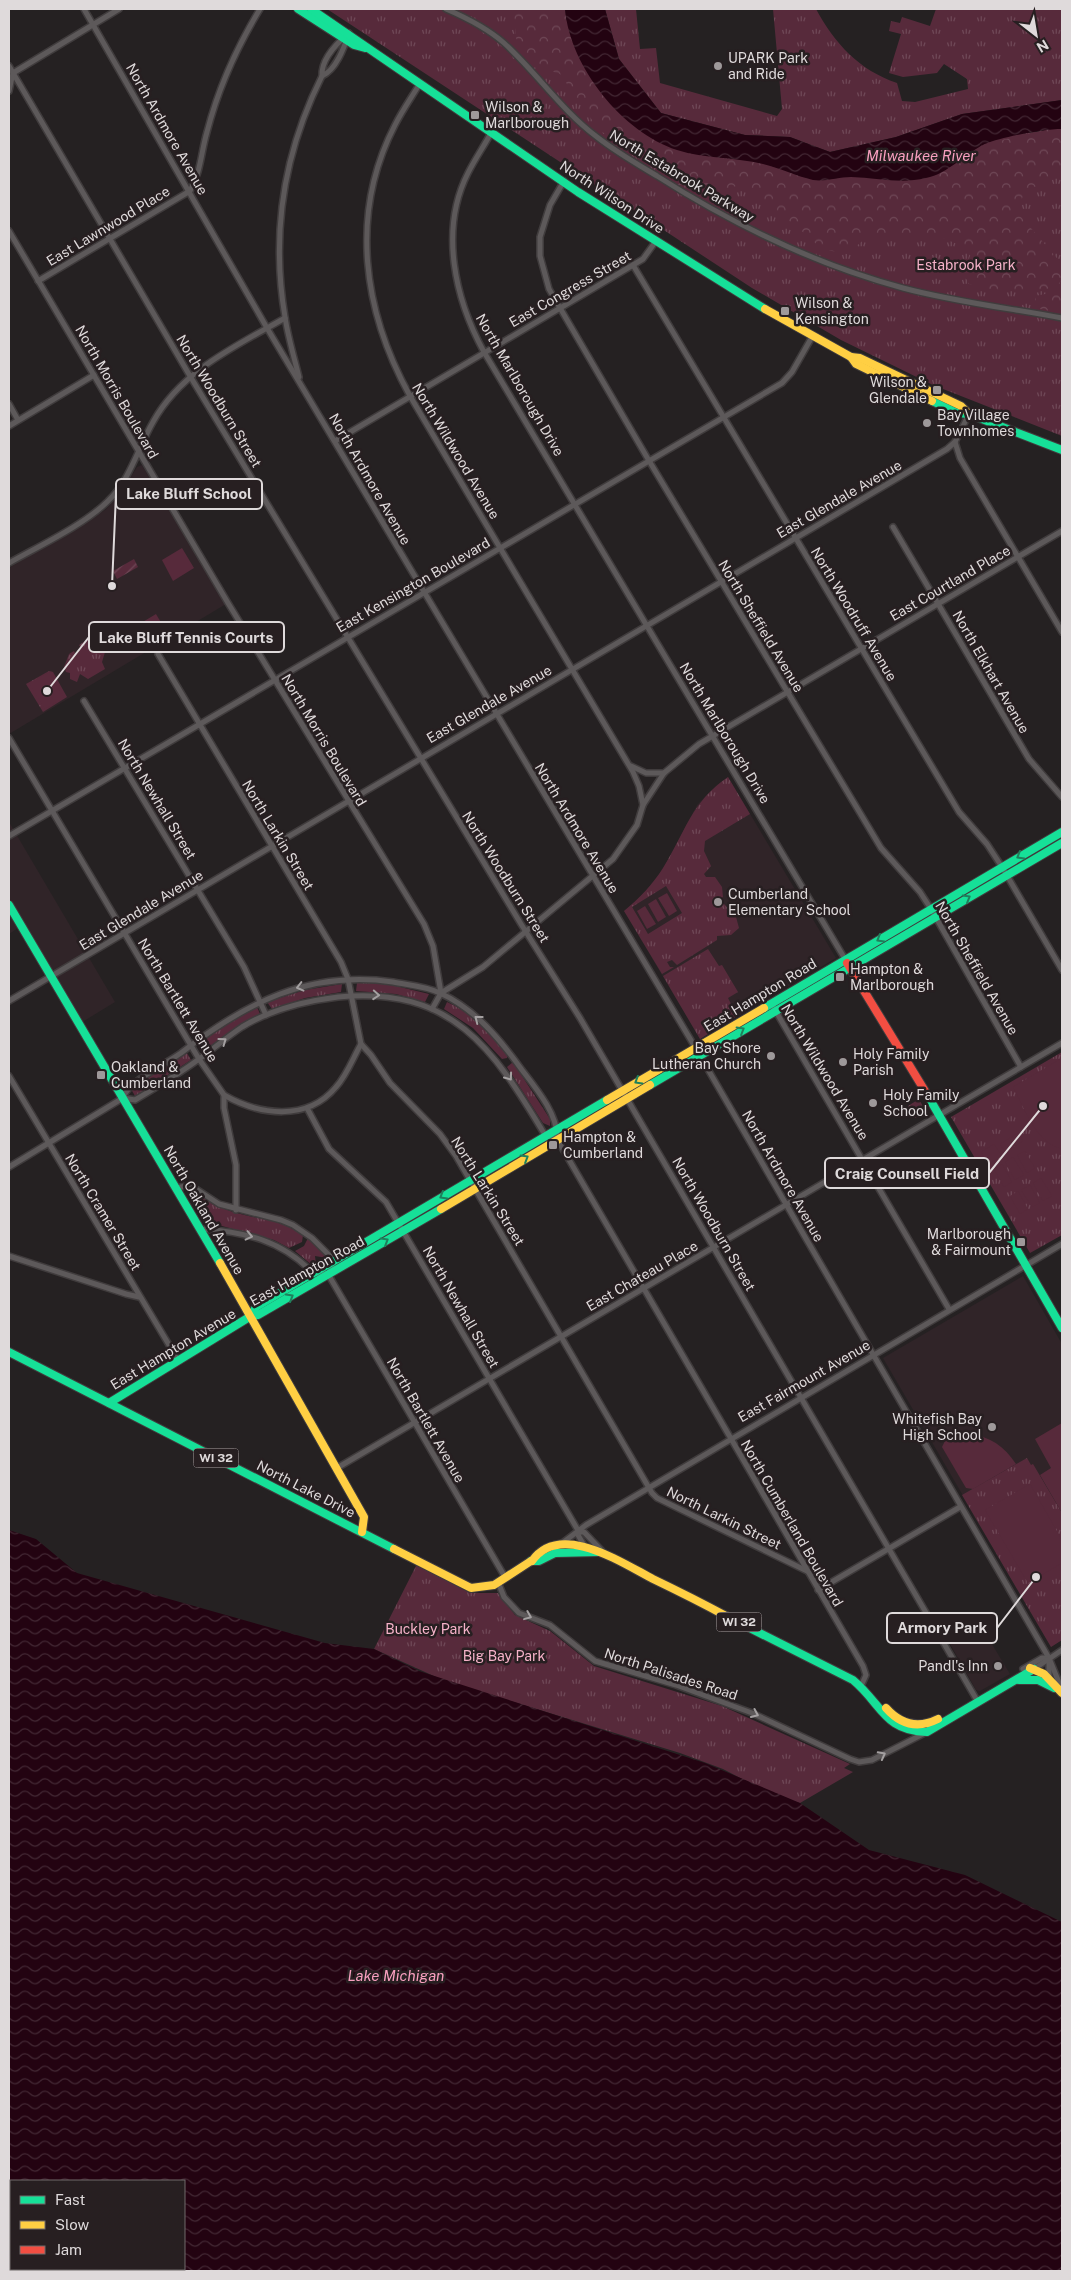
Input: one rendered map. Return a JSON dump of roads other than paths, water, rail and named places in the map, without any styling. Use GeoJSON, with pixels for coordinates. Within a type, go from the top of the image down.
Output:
{"type":"FeatureCollection","features":[{"type":"Feature","properties":{"kind":"main road","name":"North Wilson Drive"},"geometry":{"type":"LineString","coordinates":[[298,9],[346,37],[361,41],[365,48],[564,181],[656,241],[812,337],[851,358],[856,364],[957,413],[969,414],[1061,451]]}},
{"type":"Feature","properties":{"kind":"main road","name":"North Wilson Drive"},"geometry":{"type":"LineString","coordinates":[[312,9],[346,37]]}},
{"type":"Feature","properties":{"kind":"main road","name":"East Hampton Road"},"geometry":{"type":"LineString","coordinates":[[251,1316],[258,1315],[700,1055],[845,959],[1062,832]]}},
{"type":"Feature","properties":{"kind":"main road","name":"East Hampton Road"},"geometry":{"type":"LineString","coordinates":[[251,1316],[256,1307],[695,1047],[849,967],[1062,843]]}},
{"type":"Feature","properties":{"kind":"main road","name":"North Oakland Avenue"},"geometry":{"type":"LineString","coordinates":[[9,905],[201,1229],[337,1468],[364,1517],[362,1532]]}},
{"type":"Feature","properties":{"kind":"main road","name":"North Marlborough Drive"},"geometry":{"type":"LineString","coordinates":[[845,959],[940,1114],[1062,1328]]}},
{"type":"Feature","properties":{"kind":"main road","name":"East Hampton Avenue"},"geometry":{"type":"LineString","coordinates":[[109,1403],[251,1316]]}},
{"type":"Feature","properties":{"kind":"main road","name":"North Lake Drive"},"geometry":{"type":"LineString","coordinates":[[9,1352],[457,1580],[476,1588],[494,1585],[498,1581]]}},
{"type":"Feature","properties":{"kind":"main road","name":"WI 32"},"geometry":{"type":"LineString","coordinates":[[550,1551],[561,1544],[602,1554],[861,1686],[877,1703],[905,1727],[927,1732]]}},
{"type":"Feature","properties":{"kind":"main road","name":"WI 32"},"geometry":{"type":"LineString","coordinates":[[498,1581],[532,1561],[536,1555],[550,1551],[587,1549]]}},
{"type":"Feature","properties":{"kind":"main road"},"geometry":{"type":"LineString","coordinates":[[927,1732],[1023,1669],[1034,1669],[1062,1693]]}},
{"type":"Feature","properties":{"kind":"main road"},"geometry":{"type":"LineString","coordinates":[[905,1727],[926,1725],[1034,1669]]}},
{"type":"Feature","properties":{"kind":"main road"},"geometry":{"type":"LineString","coordinates":[[1014,1681],[1031,1679],[1050,1682]]}},
{"type":"Feature","properties":{"kind":"street","name":"North Ardmore Avenue"},"geometry":{"type":"LineString","coordinates":[[84,9],[267,328],[592,877],[700,1055],[872,1356],[1049,1658],[1062,1693]]}},
{"type":"Feature","properties":{"kind":"street"},"geometry":{"type":"LineString","coordinates":[[9,91],[11,72],[119,9]]}},
{"type":"Feature","properties":{"kind":"street"},"geometry":{"type":"LineString","coordinates":[[190,191],[197,178],[206,133],[219,93],[248,28],[260,9]]}},
{"type":"Feature","properties":{"kind":"street","name":"North Estabrook Parkway"},"geometry":{"type":"LineString","coordinates":[[446,9],[470,19],[506,44],[567,111],[598,138],[683,193],[749,230],[795,252],[844,270],[903,288],[1062,318]]}},
{"type":"Feature","properties":{"kind":"street"},"geometry":{"type":"LineString","coordinates":[[300,382],[285,318],[279,248],[284,190],[295,140],[322,76],[321,68],[336,44],[346,37]]}},
{"type":"Feature","properties":{"kind":"street"},"geometry":{"type":"LineString","coordinates":[[322,76],[328,73],[346,37]]}},
{"type":"Feature","properties":{"kind":"street","name":"North Woodburn Street"},"geometry":{"type":"LineString","coordinates":[[9,66],[190,376],[623,1090],[977,1700]]}},
{"type":"Feature","properties":{"kind":"street","name":"North Wildwood Avenue"},"geometry":{"type":"LineString","coordinates":[[419,85],[395,125],[382,157],[370,199],[366,240],[369,280],[376,318],[388,353],[410,396],[629,765],[640,786],[643,805]]}},
{"type":"Feature","properties":{"kind":"street","name":"North Marlborough Drive"},"geometry":{"type":"LineString","coordinates":[[491,133],[464,183],[457,204],[454,268],[462,306],[472,330],[845,959]]}},
{"type":"Feature","properties":{"kind":"street","name":"North Sheffield Avenue"},"geometry":{"type":"LineString","coordinates":[[564,181],[550,204],[540,237],[543,273],[560,308],[648,460],[881,848],[891,862],[920,892],[931,909],[1021,1067]]}},
{"type":"Feature","properties":{"kind":"street","name":"East Lawnwood Place"},"geometry":{"type":"LineString","coordinates":[[38,281],[190,191]]}},
{"type":"Feature","properties":{"kind":"street","name":"North Morris Boulevard"},"geometry":{"type":"LineString","coordinates":[[9,231],[138,451],[424,924],[433,946],[441,993]]}},
{"type":"Feature","properties":{"kind":"street","name":"East Congress Street"},"geometry":{"type":"LineString","coordinates":[[335,441],[643,259],[656,241]]}},
{"type":"Feature","properties":{"kind":"street","name":"North Woodruff Avenue"},"geometry":{"type":"LineString","coordinates":[[633,265],[959,812],[987,844],[1002,867],[1062,970]]}},
{"type":"Feature","properties":{"kind":"street"},"geometry":{"type":"LineString","coordinates":[[9,564],[101,508],[123,482],[153,422],[168,398],[190,376],[285,318]]}},
{"type":"Feature","properties":{"kind":"street","name":"East Kensington Boulevard"},"geometry":{"type":"LineString","coordinates":[[9,836],[788,377],[812,337]]}},
{"type":"Feature","properties":{"kind":"street"},"geometry":{"type":"LineString","coordinates":[[9,426],[94,375]]}},
{"type":"Feature","properties":{"kind":"street"},"geometry":{"type":"LineString","coordinates":[[9,404],[18,420]]}},
{"type":"Feature","properties":{"kind":"street","name":"East Glendale Avenue"},"geometry":{"type":"LineString","coordinates":[[9,1001],[646,624],[947,449],[955,442],[969,414]]}},
{"type":"Feature","properties":{"kind":"street"},"geometry":{"type":"LineString","coordinates":[[955,442],[960,458],[1062,632]]}},
{"type":"Feature","properties":{"kind":"street","name":"North Elkhart Avenue"},"geometry":{"type":"LineString","coordinates":[[894,527],[1029,758],[1062,797]]}},
{"type":"Feature","properties":{"kind":"street","name":"East Courtland Place"},"geometry":{"type":"LineString","coordinates":[[441,993],[483,967],[525,930],[613,859],[637,825],[643,805],[664,773],[679,758],[712,735],[787,690],[1062,531]]}},
{"type":"Feature","properties":{"kind":"street","name":"North Larkin Street"},"geometry":{"type":"LineString","coordinates":[[158,654],[341,962],[348,979],[361,1044],[371,1054],[390,1083],[440,1134],[471,1179],[649,1488],[657,1498],[807,1571]]}},
{"type":"Feature","properties":{"kind":"street","name":"North Newhall Street"},"geometry":{"type":"LineString","coordinates":[[84,700],[244,967],[266,1015]]}},
{"type":"Feature","properties":{"kind":"street","name":"North Bartlett Avenue"},"geometry":{"type":"LineString","coordinates":[[9,738],[199,1059],[224,1095],[224,1108],[236,1165],[236,1210]]}},
{"type":"Feature","properties":{"kind":"street"},"geometry":{"type":"LineString","coordinates":[[629,765],[646,773],[664,773]]}},
{"type":"Feature","properties":{"kind":"street"},"geometry":{"type":"LineString","coordinates":[[9,1167],[123,1098],[128,1087],[235,1014],[260,1000],[312,984],[348,979],[404,984],[441,993],[490,1028],[526,1074],[558,1128],[557,1139],[545,1135],[516,1086],[479,1040],[458,1022],[432,1009],[393,997],[371,994],[318,1000],[266,1015],[242,1027],[199,1059],[136,1100],[123,1098]]}},
{"type":"Feature","properties":{"kind":"street"},"geometry":{"type":"LineString","coordinates":[[432,1009],[441,993]]}},
{"type":"Feature","properties":{"kind":"street","name":"North Wildwood Avenue"},"geometry":{"type":"LineString","coordinates":[[773,1006],[949,1309]]}},
{"type":"Feature","properties":{"kind":"street","name":"East Chateau Place"},"geometry":{"type":"LineString","coordinates":[[337,1468],[1062,1043]]}},
{"type":"Feature","properties":{"kind":"street"},"geometry":{"type":"LineString","coordinates":[[224,1095],[249,1108],[279,1112],[307,1108],[320,1102],[337,1087],[361,1044]]}},
{"type":"Feature","properties":{"kind":"street","name":"North Cramer Street"},"geometry":{"type":"LineString","coordinates":[[9,1076],[178,1360]]}},
{"type":"Feature","properties":{"kind":"street","name":"North Newhall Street"},"geometry":{"type":"LineString","coordinates":[[307,1108],[329,1150],[386,1202],[587,1549]]}},
{"type":"Feature","properties":{"kind":"street","name":"North Cumberland Boulevard"},"geometry":{"type":"LineString","coordinates":[[557,1139],[865,1671],[861,1686]]}},
{"type":"Feature","properties":{"kind":"street"},"geometry":{"type":"LineString","coordinates":[[177,1188],[194,1187],[219,1204],[292,1225],[312,1238],[334,1260],[328,1274],[313,1273],[299,1258],[272,1242],[223,1231],[201,1229]]}},
{"type":"Feature","properties":{"kind":"street","name":"East Fairmount Avenue"},"geometry":{"type":"LineString","coordinates":[[561,1544],[578,1531],[730,1439],[1062,1244]]}},
{"type":"Feature","properties":{"kind":"street"},"geometry":{"type":"LineString","coordinates":[[9,1256],[139,1297]]}},
{"type":"Feature","properties":{"kind":"street","name":"North Bartlett Avenue"},"geometry":{"type":"LineString","coordinates":[[328,1274],[505,1577]]}},
{"type":"Feature","properties":{"kind":"street"},"geometry":{"type":"LineString","coordinates":[[818,1590],[960,1507]]}},
{"type":"Feature","properties":{"kind":"street","name":"North Newhall Street"},"geometry":{"type":"LineString","coordinates":[[578,1531],[584,1532],[602,1554]]}},
{"type":"Feature","properties":{"kind":"street","name":"North Palisades Road"},"geometry":{"type":"LineString","coordinates":[[498,1581],[504,1597],[519,1613],[550,1626],[594,1661],[676,1685],[737,1707],[859,1762],[872,1760],[904,1742]]}},
{"type":"Feature","properties":{"kind":"street"},"geometry":{"type":"LineString","coordinates":[[1034,1669],[1062,1650]]}},
{"type":"Feature","properties":{"kind":"street"},"geometry":{"type":"LineString","coordinates":[[1023,1669],[1042,1658],[1049,1658]]}},
{"type":"Feature","properties":{"kind":"street"},"geometry":{"type":"LineString","coordinates":[[1049,1658],[1050,1682]]}},
{"type":"Feature","properties":{"kind":"street"},"geometry":{"type":"LineString","coordinates":[[905,1727],[904,1742],[927,1732]]}},
{"type":"Feature","properties":{"kind":"water","name":"Milwaukee River"},"geometry":{"type":"Polygon","coordinates":[[[565,9],[605,9],[619,59],[661,113],[745,135],[790,137],[830,152],[896,137],[962,114],[1062,100],[1062,129],[1034,132],[992,141],[934,176],[908,181],[851,177],[813,180],[763,164],[688,153],[657,141],[637,129],[602,94],[588,74],[577,53],[569,31],[565,9]]]}},
{"type":"Feature","properties":{"kind":"water","name":"Lake Michigan"},"geometry":{"type":"Polygon","coordinates":[[[9,1530],[36,1539],[77,1573],[325,1643],[374,1649],[419,1671],[705,1763],[800,1803],[869,1850],[965,1875],[1062,1922],[1062,2271],[9,2271],[9,1530]]]}},
{"type":"Feature","properties":{"kind":"place","name":"UPARK Park and Ride"},"geometry":{"type":"Point","coordinates":[718,66]}},
{"type":"Feature","properties":{"kind":"place","name":"Wilson & Marlborough"},"geometry":{"type":"Point","coordinates":[475,115]}},
{"type":"Feature","properties":{"kind":"place","name":"Wilson & Kensington"},"geometry":{"type":"Point","coordinates":[785,311]}},
{"type":"Feature","properties":{"kind":"place","name":"Wilson & Glendale"},"geometry":{"type":"Point","coordinates":[937,390]}},
{"type":"Feature","properties":{"kind":"place","name":"Bay Village Townhomes"},"geometry":{"type":"Point","coordinates":[927,423]}},
{"type":"Feature","properties":{"kind":"place","name":"Lake Bluff School"},"geometry":{"type":"Point","coordinates":[112,586]}},
{"type":"Feature","properties":{"kind":"place","name":"Lake Bluff Tennis Courts"},"geometry":{"type":"Point","coordinates":[47,691]}},
{"type":"Feature","properties":{"kind":"place","name":"Cumberland Elementary School"},"geometry":{"type":"Point","coordinates":[718,902]}},
{"type":"Feature","properties":{"kind":"place","name":"Hampton & Marlborough"},"geometry":{"type":"Point","coordinates":[840,977]}},
{"type":"Feature","properties":{"kind":"place","name":"Bay Shore Lutheran Church"},"geometry":{"type":"Point","coordinates":[771,1056]}},
{"type":"Feature","properties":{"kind":"place","name":"Holy Family Parish"},"geometry":{"type":"Point","coordinates":[843,1062]}},
{"type":"Feature","properties":{"kind":"place","name":"Oakland & Cumberland"},"geometry":{"type":"Point","coordinates":[101,1075]}},
{"type":"Feature","properties":{"kind":"place","name":"Holy Family School"},"geometry":{"type":"Point","coordinates":[873,1103]}},
{"type":"Feature","properties":{"kind":"place","name":"Craig Counsell Field"},"geometry":{"type":"Point","coordinates":[1043,1106]}},
{"type":"Feature","properties":{"kind":"place","name":"Hampton & Cumberland"},"geometry":{"type":"Point","coordinates":[553,1145]}},
{"type":"Feature","properties":{"kind":"place","name":"Marlborough & Fairmount"},"geometry":{"type":"Point","coordinates":[1021,1242]}},
{"type":"Feature","properties":{"kind":"place","name":"Whitefish Bay High School"},"geometry":{"type":"Point","coordinates":[992,1427]}},
{"type":"Feature","properties":{"kind":"place","name":"Armory Park"},"geometry":{"type":"Point","coordinates":[1036,1577]}},
{"type":"Feature","properties":{"kind":"place","name":"Pandl's Inn"},"geometry":{"type":"Point","coordinates":[998,1666]}},
{"type":"Feature","properties":{"kind":"park label","name":"Estabrook Park"},"geometry":{"type":"Point","coordinates":[966,265]}},
{"type":"Feature","properties":{"kind":"park label","name":"Buckley Park"},"geometry":{"type":"Point","coordinates":[428,1629]}},
{"type":"Feature","properties":{"kind":"park label","name":"Big Bay Park"},"geometry":{"type":"Point","coordinates":[504,1656]}}]}
